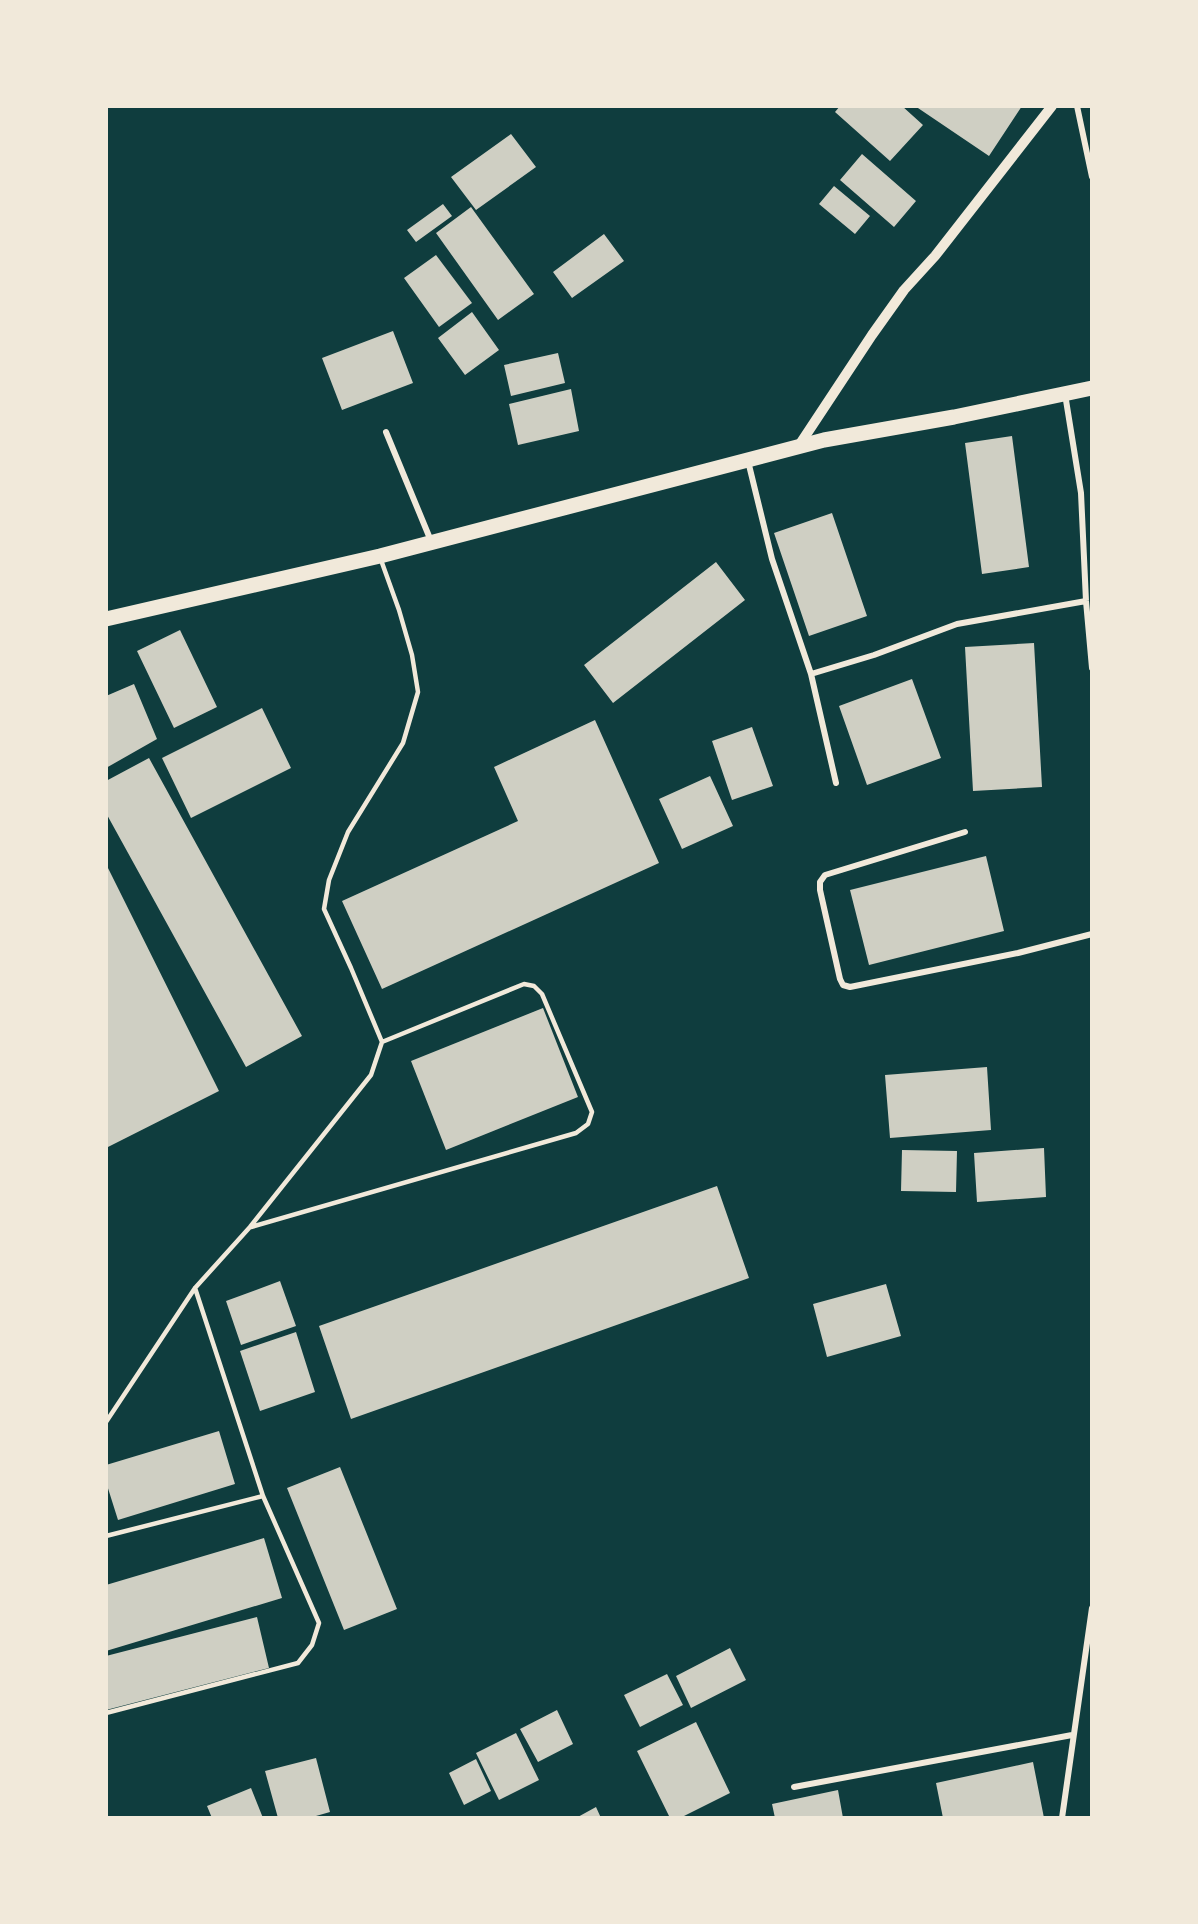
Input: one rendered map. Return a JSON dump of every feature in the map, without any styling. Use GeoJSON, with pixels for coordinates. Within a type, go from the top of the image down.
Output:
{"type":"FeatureCollection","features":[{"type":"Feature","properties":{"kind":"main road"},"geometry":{"type":"LineString","coordinates":[[106,619],[380,556],[798,447],[1092,388]]}},
{"type":"Feature","properties":{"kind":"street"},"geometry":{"type":"LineString","coordinates":[[798,447],[872,334],[904,290],[935,256],[1052,106]]}},
{"type":"Feature","properties":{"kind":"street"},"geometry":{"type":"LineString","coordinates":[[1077,106],[1092,177]]}},
{"type":"Feature","properties":{"kind":"street"},"geometry":{"type":"LineString","coordinates":[[1065,393],[1081,493],[1092,668]]}},
{"type":"Feature","properties":{"kind":"street"},"geometry":{"type":"LineString","coordinates":[[386,432],[431,542]]}},
{"type":"Feature","properties":{"kind":"street"},"geometry":{"type":"LineString","coordinates":[[747,460],[772,559],[811,674],[836,783]]}},
{"type":"Feature","properties":{"kind":"street"},"geometry":{"type":"LineString","coordinates":[[811,674],[874,656],[957,624],[1086,601]]}},
{"type":"Feature","properties":{"kind":"street"},"geometry":{"type":"LineString","coordinates":[[965,832],[825,875],[820,882],[820,890],[843,985],[850,987],[969,963],[1092,934]]}},
{"type":"Feature","properties":{"kind":"street"},"geometry":{"type":"LineString","coordinates":[[1062,1818],[1072,1735],[1092,1608]]}},
{"type":"Feature","properties":{"kind":"street"},"geometry":{"type":"LineString","coordinates":[[794,1787],[1072,1735]]}},
{"type":"Feature","properties":{"kind":"lane"},"geometry":{"type":"LineString","coordinates":[[106,1422],[195,1288],[250,1227],[371,1076],[382,1042],[324,909],[329,880],[348,832],[403,743],[418,692],[412,655],[380,556]]}},
{"type":"Feature","properties":{"kind":"lane"},"geometry":{"type":"LineString","coordinates":[[250,1227],[576,1133],[588,1124],[592,1112],[542,994],[534,986],[524,984],[382,1042]]}},
{"type":"Feature","properties":{"kind":"lane"},"geometry":{"type":"LineString","coordinates":[[106,1713],[298,1663],[312,1645],[319,1623],[263,1496],[195,1288]]}},
{"type":"Feature","properties":{"kind":"lane"},"geometry":{"type":"LineString","coordinates":[[106,1536],[263,1496]]}},
{"type":"Feature","properties":{"kind":"building"},"geometry":{"type":"Polygon","coordinates":[[[840,106],[902,106],[923,125],[890,161],[835,112],[840,106]]]}},
{"type":"Feature","properties":{"kind":"building"},"geometry":{"type":"Polygon","coordinates":[[[915,106],[1022,106],[989,156],[915,106]]]}},
{"type":"Feature","properties":{"kind":"building"},"geometry":{"type":"Polygon","coordinates":[[[511,134],[536,167],[476,210],[451,177],[511,134]]]}},
{"type":"Feature","properties":{"kind":"building"},"geometry":{"type":"Polygon","coordinates":[[[862,154],[916,201],[894,227],[840,180],[862,154]]]}},
{"type":"Feature","properties":{"kind":"building"},"geometry":{"type":"Polygon","coordinates":[[[834,186],[870,216],[855,234],[819,204],[834,186]]]}},
{"type":"Feature","properties":{"kind":"building"},"geometry":{"type":"Polygon","coordinates":[[[443,204],[452,216],[416,242],[407,230],[443,204]]]}},
{"type":"Feature","properties":{"kind":"building"},"geometry":{"type":"Polygon","coordinates":[[[471,207],[534,294],[498,320],[436,233],[471,207]]]}},
{"type":"Feature","properties":{"kind":"building"},"geometry":{"type":"Polygon","coordinates":[[[604,234],[624,261],[572,298],[553,272],[604,234]]]}},
{"type":"Feature","properties":{"kind":"building"},"geometry":{"type":"Polygon","coordinates":[[[436,255],[472,303],[439,327],[404,278],[436,255]]]}},
{"type":"Feature","properties":{"kind":"building"},"geometry":{"type":"Polygon","coordinates":[[[472,312],[499,350],[465,375],[438,338],[472,312]]]}},
{"type":"Feature","properties":{"kind":"building"},"geometry":{"type":"Polygon","coordinates":[[[393,331],[413,383],[342,410],[322,358],[393,331]]]}},
{"type":"Feature","properties":{"kind":"building"},"geometry":{"type":"Polygon","coordinates":[[[558,353],[565,383],[511,396],[504,365],[558,353]]]}},
{"type":"Feature","properties":{"kind":"building"},"geometry":{"type":"Polygon","coordinates":[[[571,389],[579,431],[518,445],[509,404],[571,389]]]}},
{"type":"Feature","properties":{"kind":"building"},"geometry":{"type":"Polygon","coordinates":[[[1012,436],[1029,567],[982,574],[965,443],[1012,436]]]}},
{"type":"Feature","properties":{"kind":"building"},"geometry":{"type":"Polygon","coordinates":[[[832,513],[867,616],[809,636],[774,533],[832,513]]]}},
{"type":"Feature","properties":{"kind":"building"},"geometry":{"type":"Polygon","coordinates":[[[716,562],[745,600],[613,703],[584,665],[716,562]]]}},
{"type":"Feature","properties":{"kind":"building"},"geometry":{"type":"Polygon","coordinates":[[[180,630],[217,707],[174,728],[137,651],[180,630]]]}},
{"type":"Feature","properties":{"kind":"building"},"geometry":{"type":"Polygon","coordinates":[[[1034,643],[1042,787],[973,791],[965,647],[1034,643]]]}},
{"type":"Feature","properties":{"kind":"building"},"geometry":{"type":"Polygon","coordinates":[[[912,679],[941,758],[867,785],[839,706],[912,679]]]}},
{"type":"Feature","properties":{"kind":"building"},"geometry":{"type":"Polygon","coordinates":[[[134,684],[157,739],[106,768],[106,696],[134,684]]]}},
{"type":"Feature","properties":{"kind":"building"},"geometry":{"type":"Polygon","coordinates":[[[262,708],[291,768],[191,818],[162,758],[262,708]]]}},
{"type":"Feature","properties":{"kind":"building"},"geometry":{"type":"Polygon","coordinates":[[[595,720],[659,863],[382,989],[342,901],[518,821],[494,767],[595,720]]]}},
{"type":"Feature","properties":{"kind":"building"},"geometry":{"type":"Polygon","coordinates":[[[752,727],[773,786],[732,800],[712,741],[752,727]]]}},
{"type":"Feature","properties":{"kind":"building"},"geometry":{"type":"Polygon","coordinates":[[[149,758],[302,1036],[246,1067],[106,813],[106,781],[149,758]]]}},
{"type":"Feature","properties":{"kind":"building"},"geometry":{"type":"Polygon","coordinates":[[[710,776],[733,826],[682,849],[659,799],[710,776]]]}},
{"type":"Feature","properties":{"kind":"building"},"geometry":{"type":"Polygon","coordinates":[[[986,856],[1004,931],[869,965],[850,890],[986,856]]]}},
{"type":"Feature","properties":{"kind":"building"},"geometry":{"type":"Polygon","coordinates":[[[106,864],[219,1091],[106,1148],[106,864]]]}},
{"type":"Feature","properties":{"kind":"building"},"geometry":{"type":"Polygon","coordinates":[[[543,1008],[578,1097],[446,1150],[411,1061],[543,1008]]]}},
{"type":"Feature","properties":{"kind":"building"},"geometry":{"type":"Polygon","coordinates":[[[987,1067],[991,1130],[890,1138],[885,1075],[987,1067]]]}},
{"type":"Feature","properties":{"kind":"building"},"geometry":{"type":"Polygon","coordinates":[[[1044,1148],[1046,1197],[977,1202],[974,1153],[1044,1148]]]}},
{"type":"Feature","properties":{"kind":"building"},"geometry":{"type":"Polygon","coordinates":[[[902,1150],[957,1151],[956,1192],[901,1191],[902,1150]]]}},
{"type":"Feature","properties":{"kind":"building"},"geometry":{"type":"Polygon","coordinates":[[[717,1186],[749,1278],[351,1419],[319,1326],[717,1186]]]}},
{"type":"Feature","properties":{"kind":"building"},"geometry":{"type":"Polygon","coordinates":[[[280,1281],[296,1326],[241,1345],[226,1301],[280,1281]]]}},
{"type":"Feature","properties":{"kind":"building"},"geometry":{"type":"Polygon","coordinates":[[[886,1284],[901,1336],[827,1357],[813,1304],[886,1284]]]}},
{"type":"Feature","properties":{"kind":"building"},"geometry":{"type":"Polygon","coordinates":[[[296,1332],[315,1392],[260,1411],[240,1351],[296,1332]]]}},
{"type":"Feature","properties":{"kind":"building"},"geometry":{"type":"Polygon","coordinates":[[[219,1431],[235,1484],[118,1520],[106,1482],[106,1465],[219,1431]]]}},
{"type":"Feature","properties":{"kind":"building"},"geometry":{"type":"Polygon","coordinates":[[[340,1467],[397,1609],[344,1630],[287,1488],[340,1467]]]}},
{"type":"Feature","properties":{"kind":"building"},"geometry":{"type":"Polygon","coordinates":[[[264,1538],[282,1598],[106,1651],[106,1585],[264,1538]]]}},
{"type":"Feature","properties":{"kind":"building"},"geometry":{"type":"Polygon","coordinates":[[[257,1617],[269,1668],[106,1710],[106,1656],[257,1617]]]}},
{"type":"Feature","properties":{"kind":"building"},"geometry":{"type":"Polygon","coordinates":[[[730,1648],[746,1680],[691,1708],[676,1676],[730,1648]]]}},
{"type":"Feature","properties":{"kind":"building"},"geometry":{"type":"Polygon","coordinates":[[[667,1674],[683,1705],[640,1727],[624,1695],[667,1674]]]}},
{"type":"Feature","properties":{"kind":"building"},"geometry":{"type":"Polygon","coordinates":[[[557,1710],[573,1744],[538,1762],[520,1729],[557,1710]]]}},
{"type":"Feature","properties":{"kind":"building"},"geometry":{"type":"Polygon","coordinates":[[[696,1722],[730,1793],[680,1818],[670,1818],[637,1751],[696,1722]]]}},
{"type":"Feature","properties":{"kind":"building"},"geometry":{"type":"Polygon","coordinates":[[[516,1733],[539,1780],[499,1800],[476,1753],[516,1733]]]}},
{"type":"Feature","properties":{"kind":"building"},"geometry":{"type":"Polygon","coordinates":[[[316,1758],[330,1812],[309,1818],[278,1818],[265,1771],[316,1758]]]}},
{"type":"Feature","properties":{"kind":"building"},"geometry":{"type":"Polygon","coordinates":[[[476,1759],[491,1791],[464,1805],[449,1773],[476,1759]]]}},
{"type":"Feature","properties":{"kind":"building"},"geometry":{"type":"Polygon","coordinates":[[[1033,1762],[1044,1818],[943,1818],[936,1783],[1033,1762]]]}},
{"type":"Feature","properties":{"kind":"building"},"geometry":{"type":"Polygon","coordinates":[[[251,1788],[263,1818],[212,1818],[207,1806],[251,1788]]]}},
{"type":"Feature","properties":{"kind":"building"},"geometry":{"type":"Polygon","coordinates":[[[838,1790],[843,1818],[775,1818],[772,1804],[838,1790]]]}},
{"type":"Feature","properties":{"kind":"building"},"geometry":{"type":"Polygon","coordinates":[[[596,1807],[601,1818],[576,1818],[596,1807]]]}}]}
